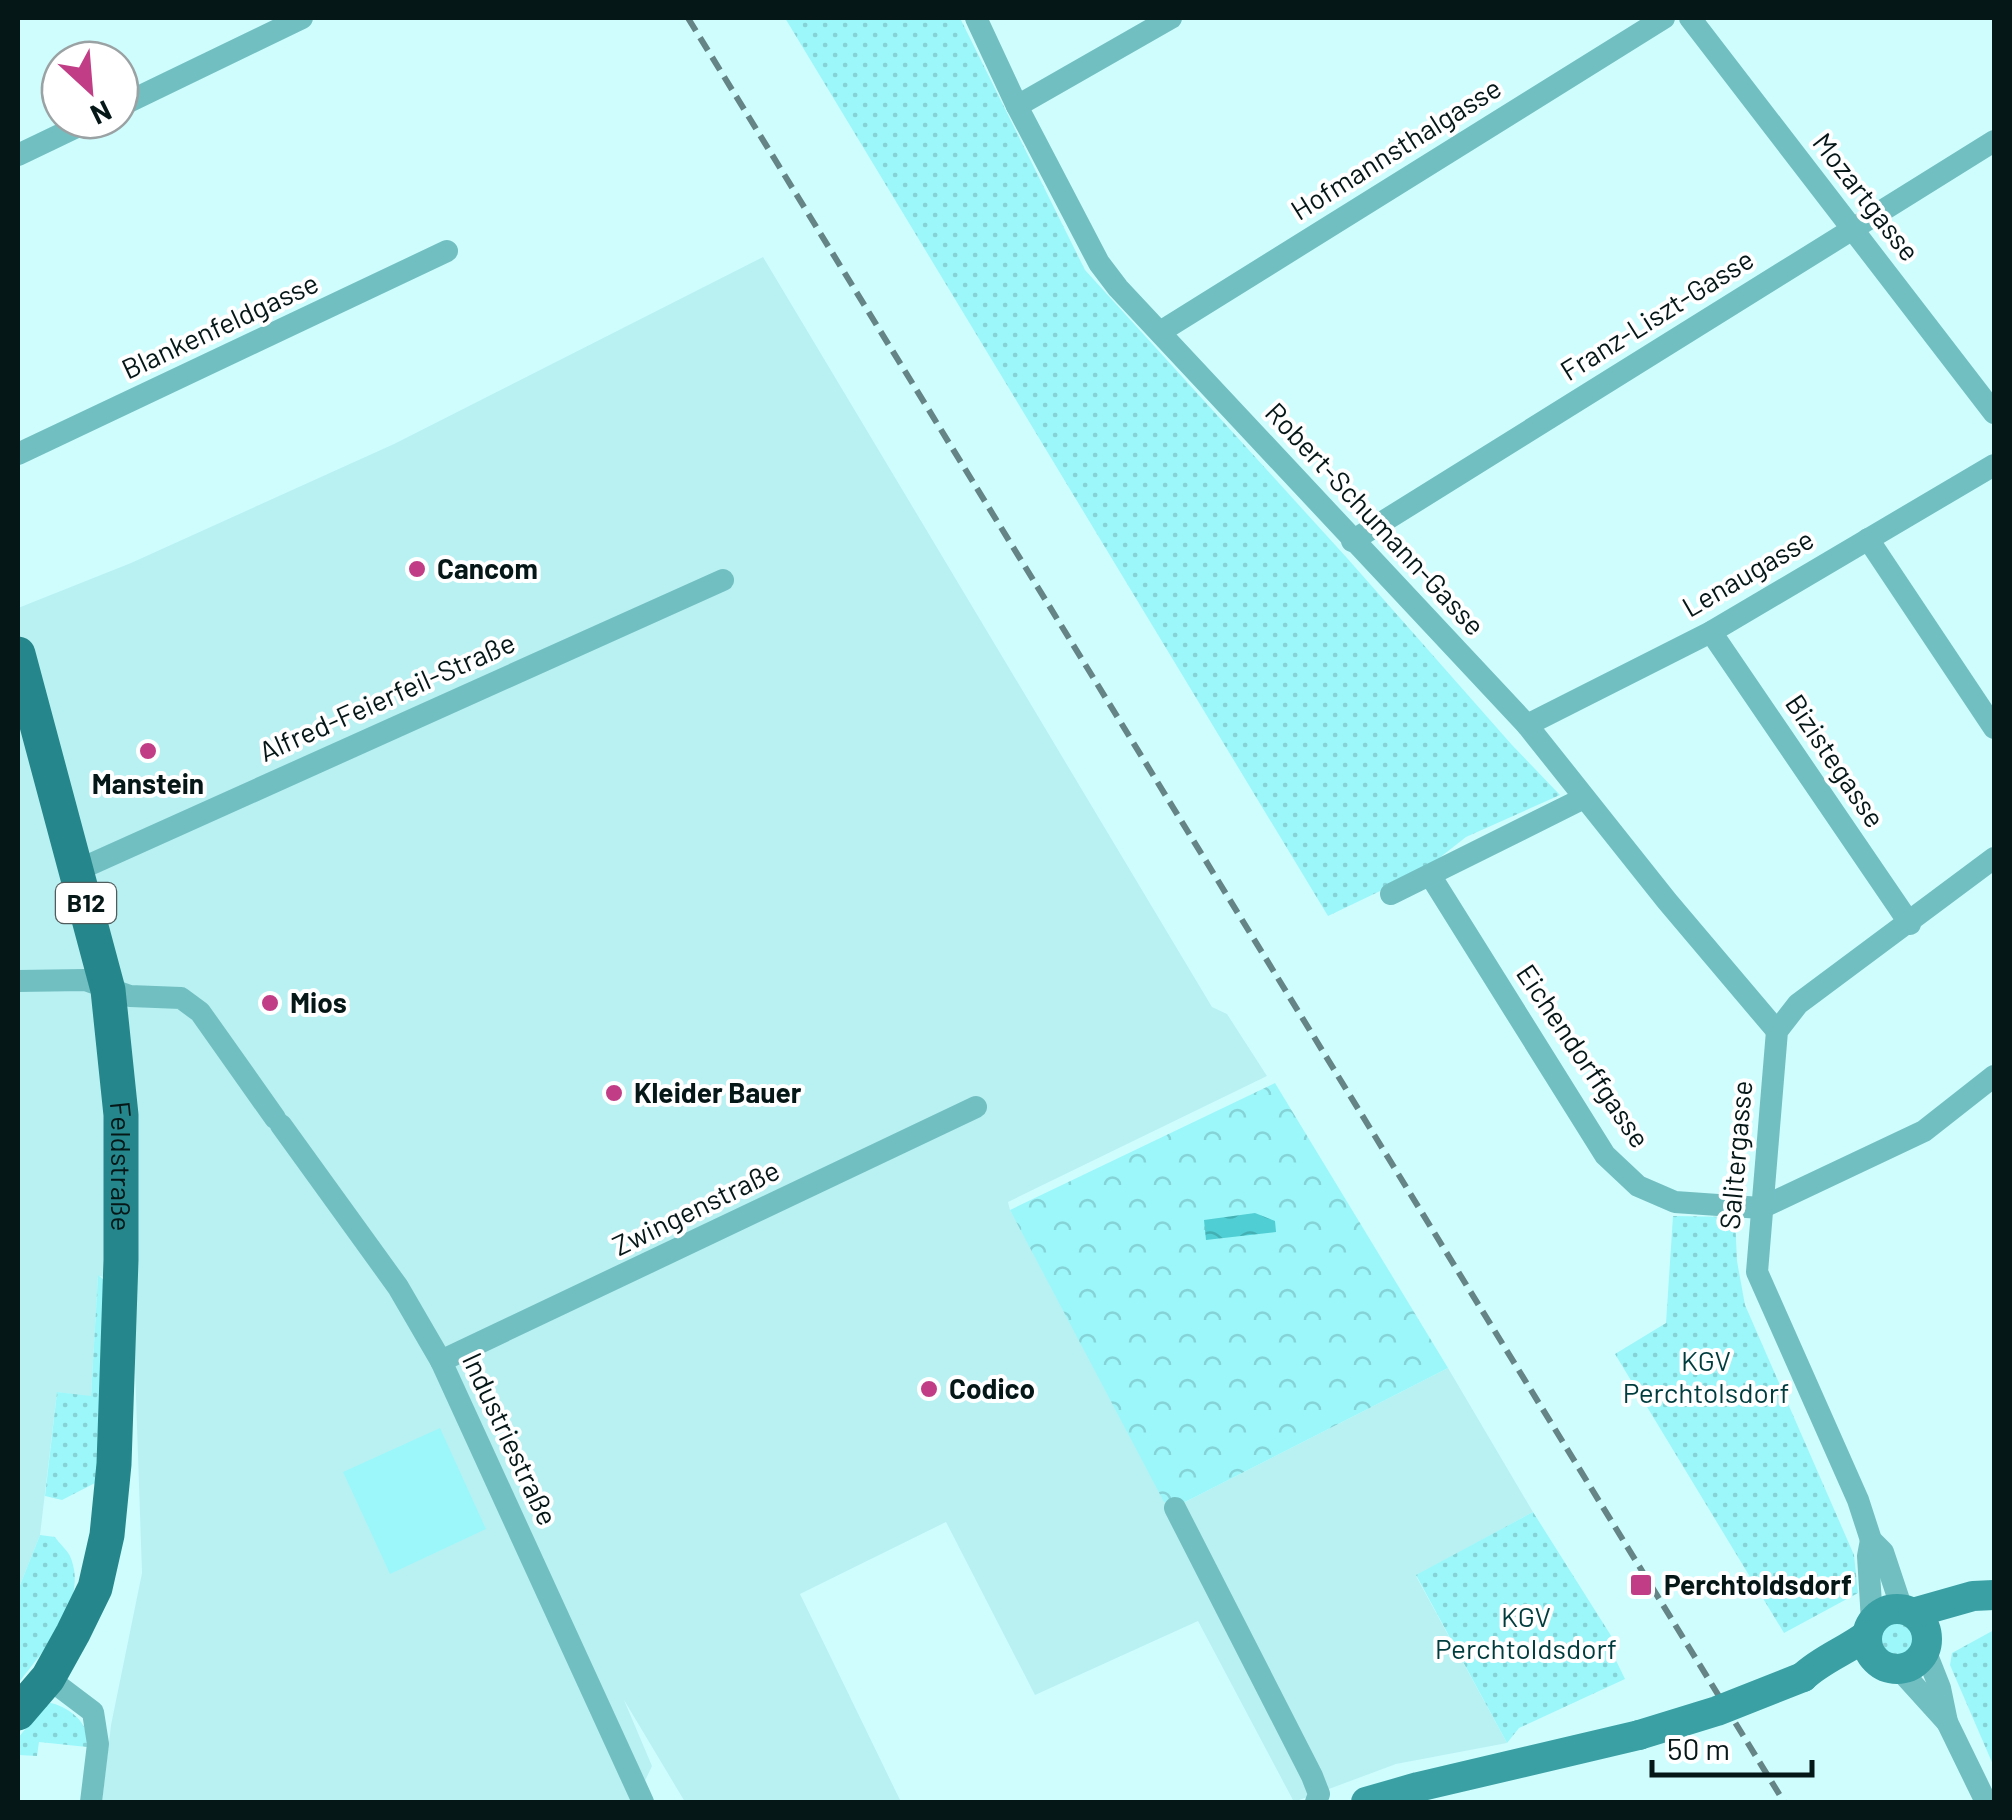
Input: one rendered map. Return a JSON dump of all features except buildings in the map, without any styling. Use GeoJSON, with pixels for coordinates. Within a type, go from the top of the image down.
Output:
{"type":"FeatureCollection","features":[{"type":"Feature","properties":{"kind":"main road","name":"Feldstraße"},"geometry":{"type":"LineString","coordinates":[[18,654],[108,990],[122,1115],[121,1260],[107,1536],[95,1588],[48,1678]]}},
{"type":"Feature","properties":{"kind":"main road","name":"B12"},"geometry":{"type":"LineString","coordinates":[[18,1702],[48,1678]]}},
{"type":"Feature","properties":{"kind":"main road"},"geometry":{"type":"LineString","coordinates":[[18,1713],[48,1678]]}},
{"type":"Feature","properties":{"kind":"street"},"geometry":{"type":"LineString","coordinates":[[140,96],[302,18]]}},
{"type":"Feature","properties":{"kind":"street","name":"Robert-Schumann-Gasse"},"geometry":{"type":"LineString","coordinates":[[976,18],[1099,264],[1352,541],[1527,724],[1777,1031]]}},
{"type":"Feature","properties":{"kind":"street"},"geometry":{"type":"LineString","coordinates":[[1017,106],[1170,18]]}},
{"type":"Feature","properties":{"kind":"street","name":"Hofmannsthalgasse"},"geometry":{"type":"LineString","coordinates":[[1160,332],[1664,18]]}},
{"type":"Feature","properties":{"kind":"street","name":"Mozartgasse"},"geometry":{"type":"LineString","coordinates":[[1690,18],[1994,413]]}},
{"type":"Feature","properties":{"kind":"street"},"geometry":{"type":"LineString","coordinates":[[18,156],[50,140]]}},
{"type":"Feature","properties":{"kind":"street","name":"Franz-Liszt-Gasse"},"geometry":{"type":"LineString","coordinates":[[1352,541],[1994,141]]}},
{"type":"Feature","properties":{"kind":"street","name":"Blankenfeldgasse"},"geometry":{"type":"LineString","coordinates":[[18,454],[447,251]]}},
{"type":"Feature","properties":{"kind":"street","name":"Lenaugasse"},"geometry":{"type":"LineString","coordinates":[[1527,724],[1710,632],[1994,465]]}},
{"type":"Feature","properties":{"kind":"street"},"geometry":{"type":"LineString","coordinates":[[1868,539],[1994,728]]}},
{"type":"Feature","properties":{"kind":"street","name":"Alfred-Feierfeil-Straße"},"geometry":{"type":"LineString","coordinates":[[78,870],[722,580]]}},
{"type":"Feature","properties":{"kind":"street","name":"Bizistegasse"},"geometry":{"type":"LineString","coordinates":[[1710,632],[1910,924]]}},
{"type":"Feature","properties":{"kind":"street"},"geometry":{"type":"LineString","coordinates":[[1390,894],[1584,798]]}},
{"type":"Feature","properties":{"kind":"street"},"geometry":{"type":"LineString","coordinates":[[1777,1031],[1798,1004],[1994,858]]}},
{"type":"Feature","properties":{"kind":"street","name":"Eichendorffgasse"},"geometry":{"type":"LineString","coordinates":[[1430,875],[1606,1155],[1638,1186],[1676,1202],[1762,1208],[1924,1132],[1994,1076]]}},
{"type":"Feature","properties":{"kind":"street","name":"Industriestraße"},"geometry":{"type":"LineString","coordinates":[[18,981],[86,980],[130,996],[180,998],[200,1012],[398,1287],[441,1361],[643,1802]]}},
{"type":"Feature","properties":{"kind":"street","name":"Salitergasse"},"geometry":{"type":"LineString","coordinates":[[1777,1031],[1757,1272],[1858,1500],[1871,1540],[1883,1552],[1917,1627],[1948,1722]]}},
{"type":"Feature","properties":{"kind":"street","name":"Zwingenstraße"},"geometry":{"type":"LineString","coordinates":[[441,1361],[976,1107]]}},
{"type":"Feature","properties":{"kind":"street"},"geometry":{"type":"LineString","coordinates":[[1175,1508],[1312,1776],[1319,1794],[1316,1802]]}},
{"type":"Feature","properties":{"kind":"street","name":"Salitergasse"},"geometry":{"type":"LineString","coordinates":[[1871,1540],[1868,1556],[1879,1647]]}},
{"type":"Feature","properties":{"kind":"street"},"geometry":{"type":"LineString","coordinates":[[1917,1627],[1994,1598]]}},
{"type":"Feature","properties":{"kind":"street"},"geometry":{"type":"LineString","coordinates":[[1366,1802],[1639,1735],[1717,1712],[1803,1677],[1824,1678],[1879,1647],[1889,1610],[1917,1627]]}},
{"type":"Feature","properties":{"kind":"street"},"geometry":{"type":"LineString","coordinates":[[1879,1647],[1918,1662],[1917,1627]]}},
{"type":"Feature","properties":{"kind":"street"},"geometry":{"type":"LineString","coordinates":[[1879,1647],[1948,1722],[1986,1802]]}},
{"type":"Feature","properties":{"kind":"street"},"geometry":{"type":"LineString","coordinates":[[48,1678],[93,1712],[98,1744],[91,1802]]}},
{"type":"Feature","properties":{"kind":"street"},"geometry":{"type":"LineString","coordinates":[[1338,1802],[1378,1779],[1413,1768],[1506,1754],[1539,1757]]}},
{"type":"Feature","properties":{"kind":"shaded area"},"geometry":{"type":"Polygon","coordinates":[[[763,257],[1212,1007],[1227,1014],[1267,1076],[1008,1202],[1010,1210],[1185,1502],[1448,1368],[1533,1512],[1416,1576],[1507,1743],[1396,1764],[1294,1802],[1198,1621],[1035,1695],[946,1522],[800,1594],[901,1802],[685,1802],[624,1700],[652,1766],[635,1802],[102,1802],[111,1725],[142,1573],[132,1280],[98,1276],[91,1397],[57,1392],[40,1535],[18,1590],[18,608],[131,563],[394,444],[763,257]]]}},
{"type":"Feature","properties":{"kind":"green space"},"geometry":{"type":"Polygon","coordinates":[[[785,18],[960,18],[1085,270],[1560,795],[1466,837],[1424,870],[1328,916],[785,18]]]}},
{"type":"Feature","properties":{"kind":"green space"},"geometry":{"type":"Polygon","coordinates":[[[1275,1083],[1448,1368],[1185,1502],[1164,1502],[1010,1210],[1275,1083]]]}},
{"type":"Feature","properties":{"kind":"green space","name":"KGV Perchtolsdorf"},"geometry":{"type":"Polygon","coordinates":[[[1673,1216],[1735,1217],[1745,1305],[1854,1555],[1858,1593],[1784,1633],[1615,1354],[1666,1323],[1673,1216]]]}},
{"type":"Feature","properties":{"kind":"green space"},"geometry":{"type":"Polygon","coordinates":[[[98,1275],[105,1281],[97,1482],[62,1500],[45,1496],[57,1392],[91,1396],[98,1275]]]}},
{"type":"Feature","properties":{"kind":"green space"},"geometry":{"type":"Polygon","coordinates":[[[440,1428],[486,1529],[390,1574],[343,1472],[440,1428]]]}},
{"type":"Feature","properties":{"kind":"green space","name":"KGV Perchtoldsdorf"},"geometry":{"type":"Polygon","coordinates":[[[1533,1512],[1615,1642],[1609,1646],[1625,1679],[1519,1728],[1507,1743],[1416,1575],[1533,1512]]]}},
{"type":"Feature","properties":{"kind":"green space"},"geometry":{"type":"Polygon","coordinates":[[[40,1535],[55,1537],[69,1554],[75,1573],[74,1591],[51,1641],[18,1684],[18,1590],[40,1535]]]}},
{"type":"Feature","properties":{"kind":"green space"},"geometry":{"type":"Polygon","coordinates":[[[1897,1621],[1909,1626],[1914,1638],[1909,1650],[1897,1655],[1885,1650],[1880,1638],[1885,1626],[1897,1621]]]}},
{"type":"Feature","properties":{"kind":"green space"},"geometry":{"type":"Polygon","coordinates":[[[1994,1630],[1994,1767],[1950,1665],[1952,1653],[1994,1630]]]}},
{"type":"Feature","properties":{"kind":"green space"},"geometry":{"type":"Polygon","coordinates":[[[47,1702],[63,1707],[82,1723],[87,1747],[39,1742],[37,1756],[18,1755],[18,1738],[47,1702]]]}},
{"type":"Feature","properties":{"kind":"water"},"geometry":{"type":"Polygon","coordinates":[[[1255,1213],[1275,1221],[1276,1232],[1206,1240],[1204,1220],[1255,1213]]]}},
{"type":"Feature","properties":{"kind":"railway"},"geometry":{"type":"LineString","coordinates":[[688,18],[1784,1802]]}},
{"type":"Feature","properties":{"kind":"place","name":"Cancom"},"geometry":{"type":"Point","coordinates":[417,569]}},
{"type":"Feature","properties":{"kind":"place","name":"Manstein"},"geometry":{"type":"Point","coordinates":[148,751]}},
{"type":"Feature","properties":{"kind":"place","name":"Mios"},"geometry":{"type":"Point","coordinates":[270,1003]}},
{"type":"Feature","properties":{"kind":"place","name":"Kleider Bauer"},"geometry":{"type":"Point","coordinates":[614,1093]}},
{"type":"Feature","properties":{"kind":"place","name":"Codico"},"geometry":{"type":"Point","coordinates":[929,1389]}},
{"type":"Feature","properties":{"kind":"place","name":"Perchtoldsdorf"},"geometry":{"type":"Point","coordinates":[1641,1585]}}]}
